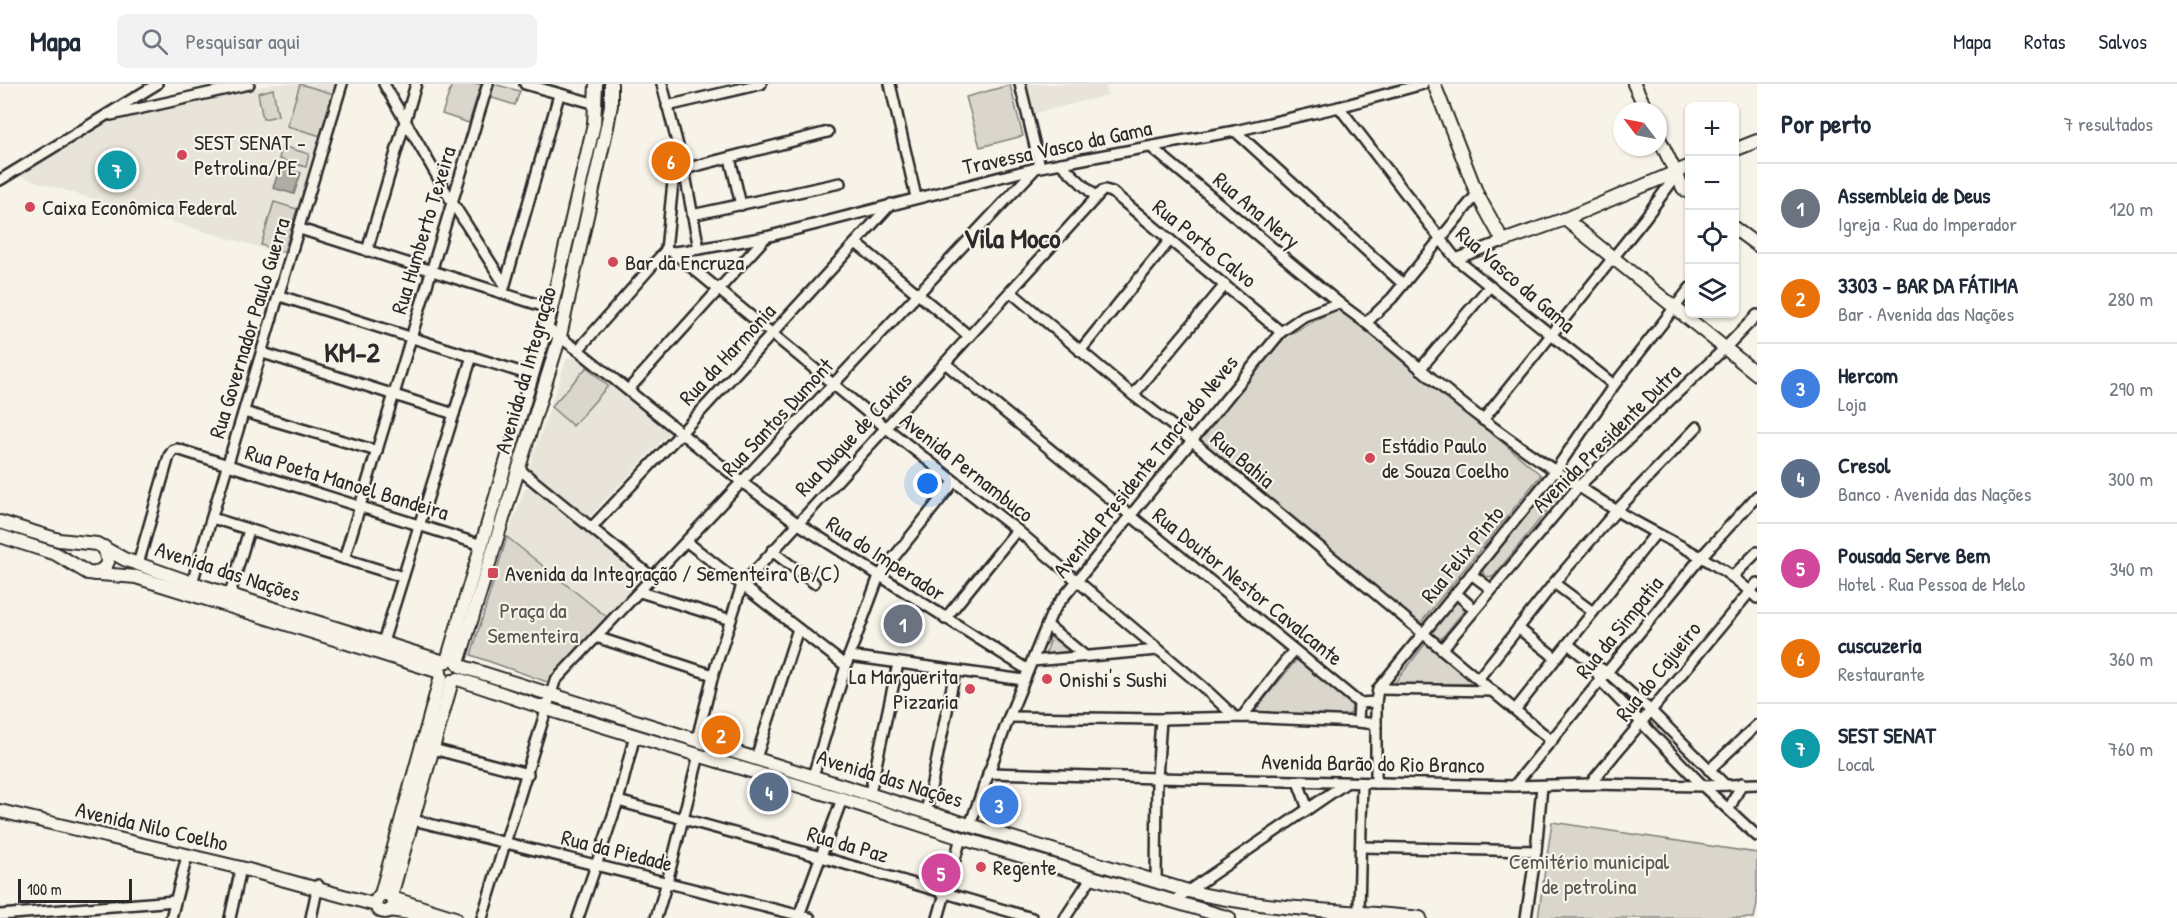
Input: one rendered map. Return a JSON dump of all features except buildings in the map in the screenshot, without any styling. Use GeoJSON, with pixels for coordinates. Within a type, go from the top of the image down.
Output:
{"type":"FeatureCollection","features":[{"type":"Feature","properties":{"kind":"main road","name":"Avenida da Integração"},"geometry":{"type":"LineString","coordinates":[[383,905],[450,670],[482,545],[552,309],[591,140],[596,84]]}},
{"type":"Feature","properties":{"kind":"main road","name":"Avenida da Integração"},"geometry":{"type":"LineString","coordinates":[[383,905],[413,820],[433,749],[450,670],[519,469],[560,336],[606,135],[611,105],[611,84]]}},
{"type":"Feature","properties":{"kind":"main road"},"geometry":{"type":"LineString","coordinates":[[1434,84],[1477,194],[1503,241],[1565,219],[1685,168]]}},
{"type":"Feature","properties":{"kind":"main road"},"geometry":{"type":"LineString","coordinates":[[1634,84],[1643,102]]}},
{"type":"Feature","properties":{"kind":"main road"},"geometry":{"type":"LineString","coordinates":[[1739,148],[1757,141]]}},
{"type":"Feature","properties":{"kind":"main road"},"geometry":{"type":"LineString","coordinates":[[1667,155],[1685,190]]}},
{"type":"Feature","properties":{"kind":"main road"},"geometry":{"type":"LineString","coordinates":[[1565,219],[1757,374]]}},
{"type":"Feature","properties":{"kind":"main road"},"geometry":{"type":"LineString","coordinates":[[1739,233],[1757,245]]}},
{"type":"Feature","properties":{"kind":"main road","name":"Avenida das Nações"},"geometry":{"type":"LineString","coordinates":[[0,522],[59,540],[90,542],[124,559],[192,583],[383,642],[547,709],[1091,878],[1228,918]]}},
{"type":"Feature","properties":{"kind":"main road","name":"Avenida das Nações"},"geometry":{"type":"LineString","coordinates":[[0,536],[56,554],[80,569],[95,574],[136,577],[450,670],[552,694],[926,812],[1188,891],[1223,899],[1290,908],[1359,911],[1420,918]]}},
{"type":"Feature","properties":{"kind":"main road"},"geometry":{"type":"LineString","coordinates":[[95,574],[108,562],[104,547]]}},
{"type":"Feature","properties":{"kind":"main road"},"geometry":{"type":"LineString","coordinates":[[891,815],[896,802]]}},
{"type":"Feature","properties":{"kind":"main road","name":"Avenida Nilo Coelho"},"geometry":{"type":"LineString","coordinates":[[0,811],[241,868],[383,905]]}},
{"type":"Feature","properties":{"kind":"main road"},"geometry":{"type":"LineString","coordinates":[[1030,858],[1034,857],[1037,851],[1033,844]]}},
{"type":"Feature","properties":{"kind":"main road"},"geometry":{"type":"LineString","coordinates":[[383,905],[442,918]]}},
{"type":"Feature","properties":{"kind":"main road"},"geometry":{"type":"LineString","coordinates":[[383,905],[455,918]]}},
{"type":"Feature","properties":{"kind":"street"},"geometry":{"type":"LineString","coordinates":[[0,180],[157,84]]}},
{"type":"Feature","properties":{"kind":"street"},"geometry":{"type":"LineString","coordinates":[[103,117],[249,84]]}},
{"type":"Feature","properties":{"kind":"street","name":"Rua Governador Paulo Guerra"},"geometry":{"type":"LineString","coordinates":[[192,583],[300,230],[342,84]]}},
{"type":"Feature","properties":{"kind":"street"},"geometry":{"type":"LineString","coordinates":[[384,84],[504,289]]}},
{"type":"Feature","properties":{"kind":"street"},"geometry":{"type":"LineString","coordinates":[[367,251],[416,84]]}},
{"type":"Feature","properties":{"kind":"street","name":"Rua Humberto Texeira"},"geometry":{"type":"LineString","coordinates":[[344,559],[488,84]]}},
{"type":"Feature","properties":{"kind":"street"},"geometry":{"type":"LineString","coordinates":[[525,84],[596,104]]}},
{"type":"Feature","properties":{"kind":"street"},"geometry":{"type":"LineString","coordinates":[[662,84],[684,169],[699,249]]}},
{"type":"Feature","properties":{"kind":"street"},"geometry":{"type":"LineString","coordinates":[[667,106],[738,87],[761,84]]}},
{"type":"Feature","properties":{"kind":"street"},"geometry":{"type":"LineString","coordinates":[[890,84],[916,197]]}},
{"type":"Feature","properties":{"kind":"street"},"geometry":{"type":"LineString","coordinates":[[1020,84],[1038,167]]}},
{"type":"Feature","properties":{"kind":"street","name":"Travessa Vasco da Gama"},"geometry":{"type":"LineString","coordinates":[[669,251],[699,249],[766,237],[1038,167],[1235,131],[1339,107],[1423,84]]}},
{"type":"Feature","properties":{"kind":"street"},"geometry":{"type":"LineString","coordinates":[[504,289],[560,95]]}},
{"type":"Feature","properties":{"kind":"street","name":"Rua Vasco da Gama"},"geometry":{"type":"LineString","coordinates":[[1339,107],[1456,259],[1614,385]]}},
{"type":"Feature","properties":{"kind":"street"},"geometry":{"type":"LineString","coordinates":[[1235,131],[1402,284]]}},
{"type":"Feature","properties":{"kind":"street"},"geometry":{"type":"LineString","coordinates":[[578,350],[669,251],[676,173],[828,132]]}},
{"type":"Feature","properties":{"kind":"street","name":"Rua Ana Nery"},"geometry":{"type":"LineString","coordinates":[[1151,147],[1339,303]]}},
{"type":"Feature","properties":{"kind":"street"},"geometry":{"type":"LineString","coordinates":[[730,158],[741,205]]}},
{"type":"Feature","properties":{"kind":"street","name":"Rua Porto Calvo"},"geometry":{"type":"LineString","coordinates":[[1060,163],[1099,194],[1106,190],[1112,192],[1281,332]]}},
{"type":"Feature","properties":{"kind":"street","name":"Rua Santos Dumont"},"geometry":{"type":"LineString","coordinates":[[482,918],[555,681],[1038,167]]}},
{"type":"Feature","properties":{"kind":"street"},"geometry":{"type":"LineString","coordinates":[[1484,420],[1670,184],[1675,172]]}},
{"type":"Feature","properties":{"kind":"street"},"geometry":{"type":"LineString","coordinates":[[692,215],[840,183]]}},
{"type":"Feature","properties":{"kind":"street","name":"Rua Duque de Caxias"},"geometry":{"type":"LineString","coordinates":[[697,739],[713,675],[742,585],[1099,194]]}},
{"type":"Feature","properties":{"kind":"street"},"geometry":{"type":"LineString","coordinates":[[1366,323],[1392,298],[1477,194]]}},
{"type":"Feature","properties":{"kind":"street","name":"Rua da Harmonia"},"geometry":{"type":"LineString","coordinates":[[591,528],[891,204]]}},
{"type":"Feature","properties":{"kind":"street"},"geometry":{"type":"LineString","coordinates":[[300,230],[504,289],[552,309]]}},
{"type":"Feature","properties":{"kind":"street"},"geometry":{"type":"LineString","coordinates":[[628,390],[766,237]]}},
{"type":"Feature","properties":{"kind":"street"},"geometry":{"type":"LineString","coordinates":[[1080,351],[1170,240]]}},
{"type":"Feature","properties":{"kind":"street"},"geometry":{"type":"LineString","coordinates":[[1456,259],[1503,241]]}},
{"type":"Feature","properties":{"kind":"street"},"geometry":{"type":"LineString","coordinates":[[856,243],[969,336]]}},
{"type":"Feature","properties":{"kind":"street","name":"Avenida Pernambuco"},"geometry":{"type":"LineString","coordinates":[[669,251],[885,428],[1017,530],[1239,717]]}},
{"type":"Feature","properties":{"kind":"street"},"geometry":{"type":"LineString","coordinates":[[1133,395],[1225,285]]}},
{"type":"Feature","properties":{"kind":"street"},"geometry":{"type":"LineString","coordinates":[[1420,369],[1489,287]]}},
{"type":"Feature","properties":{"kind":"street","name":"Rua Bahia"},"geometry":{"type":"LineString","coordinates":[[1011,292],[1552,741]]}},
{"type":"Feature","properties":{"kind":"street","name":"Rua Felix Pinto"},"geometry":{"type":"LineString","coordinates":[[1376,783],[1378,689],[1555,471],[1614,385],[1685,293]]}},
{"type":"Feature","properties":{"kind":"street"},"geometry":{"type":"LineString","coordinates":[[280,296],[533,376]]}},
{"type":"Feature","properties":{"kind":"street"},"geometry":{"type":"LineString","coordinates":[[1339,303],[1484,420],[1555,471],[1616,511],[1702,556],[1733,576],[1757,598]]}},
{"type":"Feature","properties":{"kind":"street","name":"Avenida Presidente Tancredo Neves"},"geometry":{"type":"LineString","coordinates":[[970,825],[1009,717],[1054,609],[1281,332],[1304,316],[1339,303]]}},
{"type":"Feature","properties":{"kind":"street","name":"Avenida Presidente Dutra"},"geometry":{"type":"LineString","coordinates":[[1442,649],[1579,486],[1757,315]]}},
{"type":"Feature","properties":{"kind":"street","name":"Rua do Imperador"},"geometry":{"type":"LineString","coordinates":[[547,328],[797,523],[945,619],[1030,666]]}},
{"type":"Feature","properties":{"kind":"street"},"geometry":{"type":"LineString","coordinates":[[262,353],[453,414]]}},
{"type":"Feature","properties":{"kind":"street"},"geometry":{"type":"LineString","coordinates":[[383,642],[472,356]]}},
{"type":"Feature","properties":{"kind":"street","name":"Rua Doutor Nestor Cavalcante"},"geometry":{"type":"LineString","coordinates":[[945,363],[1359,702]]}},
{"type":"Feature","properties":{"kind":"street"},"geometry":{"type":"LineString","coordinates":[[244,412],[377,451]]}},
{"type":"Feature","properties":{"kind":"street"},"geometry":{"type":"LineString","coordinates":[[1478,679],[1554,583],[1616,511],[1697,427]]}},
{"type":"Feature","properties":{"kind":"street","name":"Rua Poeta Manoel Bandeira"},"geometry":{"type":"LineString","coordinates":[[138,564],[169,456],[173,450],[182,449],[482,545]]}},
{"type":"Feature","properties":{"kind":"street"},"geometry":{"type":"LineString","coordinates":[[519,469],[653,578]]}},
{"type":"Feature","properties":{"kind":"street"},"geometry":{"type":"LineString","coordinates":[[813,776],[849,656],[879,576],[954,482]]}},
{"type":"Feature","properties":{"kind":"street","name":"Rua da Simpatia"},"geometry":{"type":"LineString","coordinates":[[1514,786],[1702,556],[1757,496]]}},
{"type":"Feature","properties":{"kind":"street"},"geometry":{"type":"LineString","coordinates":[[212,518],[403,577]]}},
{"type":"Feature","properties":{"kind":"street"},"geometry":{"type":"LineString","coordinates":[[230,594],[249,530]]}},
{"type":"Feature","properties":{"kind":"street"},"geometry":{"type":"LineString","coordinates":[[945,619],[1017,530]]}},
{"type":"Feature","properties":{"kind":"street"},"geometry":{"type":"LineString","coordinates":[[1515,710],[1656,533]]}},
{"type":"Feature","properties":{"kind":"street"},"geometry":{"type":"LineString","coordinates":[[687,542],[846,666]]}},
{"type":"Feature","properties":{"kind":"street"},"geometry":{"type":"LineString","coordinates":[[772,551],[814,583]]}},
{"type":"Feature","properties":{"kind":"street"},"geometry":{"type":"LineString","coordinates":[[1733,576],[1757,552]]}},
{"type":"Feature","properties":{"kind":"street"},"geometry":{"type":"LineString","coordinates":[[1471,574],[1491,589]]}},
{"type":"Feature","properties":{"kind":"street"},"geometry":{"type":"LineString","coordinates":[[1554,583],[1593,612]]}},
{"type":"Feature","properties":{"kind":"street","name":"Rua do Cajueiro"},"geometry":{"type":"LineString","coordinates":[[1590,784],[1757,583]]}},
{"type":"Feature","properties":{"kind":"street"},"geometry":{"type":"LineString","coordinates":[[640,592],[731,620]]}},
{"type":"Feature","properties":{"kind":"street"},"geometry":{"type":"LineString","coordinates":[[1456,592],[1474,609]]}},
{"type":"Feature","properties":{"kind":"street"},"geometry":{"type":"LineString","coordinates":[[1047,625],[1085,656]]}},
{"type":"Feature","properties":{"kind":"street"},"geometry":{"type":"LineString","coordinates":[[1518,628],[1556,658]]}},
{"type":"Feature","properties":{"kind":"street"},"geometry":{"type":"LineString","coordinates":[[756,758],[798,629]]}},
{"type":"Feature","properties":{"kind":"street"},"geometry":{"type":"LineString","coordinates":[[596,638],[713,675]]}},
{"type":"Feature","properties":{"kind":"street"},"geometry":{"type":"LineString","coordinates":[[1568,644],[1594,665],[1607,672],[1651,711],[1725,785]]}},
{"type":"Feature","properties":{"kind":"street"},"geometry":{"type":"LineString","coordinates":[[1030,666],[1085,656],[1158,650]]}},
{"type":"Feature","properties":{"kind":"street"},"geometry":{"type":"LineString","coordinates":[[1239,717],[1294,650]]}},
{"type":"Feature","properties":{"kind":"street"},"geometry":{"type":"LineString","coordinates":[[849,656],[1024,680]]}},
{"type":"Feature","properties":{"kind":"street"},"geometry":{"type":"LineString","coordinates":[[870,794],[898,664]]}},
{"type":"Feature","properties":{"kind":"street"},"geometry":{"type":"LineString","coordinates":[[1594,665],[1600,680],[1693,777],[1757,836]]}},
{"type":"Feature","properties":{"kind":"street"},"geometry":{"type":"LineString","coordinates":[[926,812],[955,672]]}},
{"type":"Feature","properties":{"kind":"street"},"geometry":{"type":"LineString","coordinates":[[1378,689],[1493,691]]}},
{"type":"Feature","properties":{"kind":"street"},"geometry":{"type":"LineString","coordinates":[[1358,722],[1359,702],[1376,702]]}},
{"type":"Feature","properties":{"kind":"street"},"geometry":{"type":"LineString","coordinates":[[1009,717],[1161,719],[1239,717],[1376,724]]}},
{"type":"Feature","properties":{"kind":"street"},"geometry":{"type":"LineString","coordinates":[[1156,882],[1156,778],[1161,719]]}},
{"type":"Feature","properties":{"kind":"street"},"geometry":{"type":"LineString","coordinates":[[1693,777],[1707,768],[1757,725]]}},
{"type":"Feature","properties":{"kind":"street"},"geometry":{"type":"LineString","coordinates":[[578,918],[618,801],[635,735]]}},
{"type":"Feature","properties":{"kind":"street"},"geometry":{"type":"LineString","coordinates":[[433,749],[528,774]]}},
{"type":"Feature","properties":{"kind":"street"},"geometry":{"type":"LineString","coordinates":[[656,918],[668,882],[699,755]]}},
{"type":"Feature","properties":{"kind":"street","name":"Avenida Barão do Rio Branco"},"geometry":{"type":"LineString","coordinates":[[988,772],[1514,786],[1757,784]]}},
{"type":"Feature","properties":{"kind":"street"},"geometry":{"type":"LineString","coordinates":[[1298,782],[1308,809]]}},
{"type":"Feature","properties":{"kind":"street"},"geometry":{"type":"LineString","coordinates":[[1172,902],[1346,783]]}},
{"type":"Feature","properties":{"kind":"street"},"geometry":{"type":"LineString","coordinates":[[1359,911],[1362,783]]}},
{"type":"Feature","properties":{"kind":"street"},"geometry":{"type":"LineString","coordinates":[[1729,809],[1742,783]]}},
{"type":"Feature","properties":{"kind":"street"},"geometry":{"type":"LineString","coordinates":[[1526,918],[1536,851],[1542,786]]}},
{"type":"Feature","properties":{"kind":"street"},"geometry":{"type":"LineString","coordinates":[[798,917],[842,799]]}},
{"type":"Feature","properties":{"kind":"street","name":"Rua da Paz"},"geometry":{"type":"LineString","coordinates":[[618,801],[1032,918]]}},
{"type":"Feature","properties":{"kind":"street","name":"Rua da Piedade"},"geometry":{"type":"LineString","coordinates":[[413,820],[668,882],[798,917],[810,918]]}},
{"type":"Feature","properties":{"kind":"street"},"geometry":{"type":"LineString","coordinates":[[938,918],[961,838]]}},
{"type":"Feature","properties":{"kind":"street"},"geometry":{"type":"LineString","coordinates":[[1362,847],[1536,851]]}},
{"type":"Feature","properties":{"kind":"street"},"geometry":{"type":"LineString","coordinates":[[171,918],[187,856]]}},
{"type":"Feature","properties":{"kind":"street"},"geometry":{"type":"LineString","coordinates":[[230,918],[241,868]]}},
{"type":"Feature","properties":{"kind":"street"},"geometry":{"type":"LineString","coordinates":[[1065,918],[1091,878]]}},
{"type":"Feature","properties":{"kind":"street"},"geometry":{"type":"LineString","coordinates":[[311,918],[318,888]]}},
{"type":"Feature","properties":{"kind":"street"},"geometry":{"type":"LineString","coordinates":[[0,915],[100,913],[175,901]]}},
{"type":"Feature","properties":{"kind":"shaded area","name":"SEST SENAT - Petrolina/PE"},"geometry":{"type":"Polygon","coordinates":[[[274,84],[337,84],[285,255],[17,175],[104,120],[274,84]]]}},
{"type":"Feature","properties":{"kind":"shaded area"},"geometry":{"type":"Polygon","coordinates":[[[1026,84],[1105,84],[1108,95],[1033,114],[1026,84]]]}},
{"type":"Feature","properties":{"kind":"shaded area"},"geometry":{"type":"Polygon","coordinates":[[[280,167],[301,173],[294,194],[273,188],[280,167]]]}},
{"type":"Feature","properties":{"kind":"shaded area"},"geometry":{"type":"Polygon","coordinates":[[[576,357],[669,433],[589,517],[529,468],[567,358],[576,357]]]}},
{"type":"Feature","properties":{"kind":"shaded area"},"geometry":{"type":"Polygon","coordinates":[[[533,488],[647,577],[608,618],[507,537],[525,489],[533,488]]]}},
{"type":"Feature","properties":{"kind":"green space"},"geometry":{"type":"Polygon","coordinates":[[[300,84],[334,94],[321,136],[287,126],[300,84]]]}},
{"type":"Feature","properties":{"kind":"green space"},"geometry":{"type":"Polygon","coordinates":[[[452,84],[481,84],[469,123],[442,114],[452,84]]]}},
{"type":"Feature","properties":{"kind":"green space"},"geometry":{"type":"Polygon","coordinates":[[[493,84],[520,91],[515,105],[489,97],[493,84]]]}},
{"type":"Feature","properties":{"kind":"green space"},"geometry":{"type":"Polygon","coordinates":[[[1010,85],[1023,136],[980,147],[966,97],[1010,85]]]}},
{"type":"Feature","properties":{"kind":"green space"},"geometry":{"type":"Polygon","coordinates":[[[273,89],[278,116],[263,119],[258,93],[273,89]]]}},
{"type":"Feature","properties":{"kind":"green space"},"geometry":{"type":"Polygon","coordinates":[[[282,146],[309,154],[306,167],[279,159],[282,146]]]}},
{"type":"Feature","properties":{"kind":"green space"},"geometry":{"type":"Polygon","coordinates":[[[274,202],[297,209],[284,252],[261,245],[274,202]]]}},
{"type":"Feature","properties":{"kind":"green space","name":"Estádio Paulo de Souza Coelho"},"geometry":{"type":"Polygon","coordinates":[[[1343,306],[1541,475],[1419,625],[1199,441],[1286,336],[1343,306]]]}},
{"type":"Feature","properties":{"kind":"green space"},"geometry":{"type":"Polygon","coordinates":[[[587,367],[608,386],[573,426],[551,407],[587,367]]]}},
{"type":"Feature","properties":{"kind":"green space"},"geometry":{"type":"Polygon","coordinates":[[[1554,481],[1566,487],[1493,577],[1484,576],[1482,567],[1554,481]]]}},
{"type":"Feature","properties":{"kind":"green space","name":"Praça da Sementeira"},"geometry":{"type":"Polygon","coordinates":[[[507,537],[608,618],[547,682],[471,655],[507,537]]]}},
{"type":"Feature","properties":{"kind":"green space"},"geometry":{"type":"Polygon","coordinates":[[[1454,602],[1462,604],[1463,612],[1441,639],[1429,633],[1454,602]]]}},
{"type":"Feature","properties":{"kind":"green space"},"geometry":{"type":"Polygon","coordinates":[[[1052,636],[1080,657],[1044,658],[1052,636]]]}},
{"type":"Feature","properties":{"kind":"green space"},"geometry":{"type":"Polygon","coordinates":[[[1425,644],[1477,684],[1394,684],[1425,644]]]}},
{"type":"Feature","properties":{"kind":"green space"},"geometry":{"type":"Polygon","coordinates":[[[1297,659],[1349,700],[1352,707],[1351,713],[1344,717],[1253,713],[1297,659]]]}},
{"type":"Feature","properties":{"kind":"green space","name":"Cemitério municipal de petrolina"},"geometry":{"type":"Polygon","coordinates":[[[1552,822],[1757,853],[1757,904],[1754,918],[1538,918],[1552,822]]]}},
{"type":"Feature","properties":{"kind":"place","name":"SEST SENAT - Petrolina/PE"},"geometry":{"type":"Point","coordinates":[182,155]}},
{"type":"Feature","properties":{"kind":"place","name":"cuscuzeria"},"geometry":{"type":"Point","coordinates":[671,161]}},
{"type":"Feature","properties":{"kind":"place","name":"SEST SENAT"},"geometry":{"type":"Point","coordinates":[117,170]}},
{"type":"Feature","properties":{"kind":"place","name":"Caixa Econômica Federal"},"geometry":{"type":"Point","coordinates":[30,207]}},
{"type":"Feature","properties":{"kind":"place","name":"Bar da Encruza"},"geometry":{"type":"Point","coordinates":[613,262]}},
{"type":"Feature","properties":{"kind":"place","name":"Estádio Paulo de Souza Coelho"},"geometry":{"type":"Point","coordinates":[1370,458]}},
{"type":"Feature","properties":{"kind":"place","name":"Avenida da Integração / Sementeira (B/C)"},"geometry":{"type":"Point","coordinates":[493,573]}},
{"type":"Feature","properties":{"kind":"place","name":"Assembleia de Deus"},"geometry":{"type":"Point","coordinates":[903,624]}},
{"type":"Feature","properties":{"kind":"place","name":"Onishi's Sushi"},"geometry":{"type":"Point","coordinates":[1047,679]}},
{"type":"Feature","properties":{"kind":"place","name":"La Marguerita Pizzaria"},"geometry":{"type":"Point","coordinates":[970,689]}},
{"type":"Feature","properties":{"kind":"place","name":"3303 - BAR DA FÁTIMA"},"geometry":{"type":"Point","coordinates":[721,735]}},
{"type":"Feature","properties":{"kind":"place","name":"Cresol"},"geometry":{"type":"Point","coordinates":[769,792]}},
{"type":"Feature","properties":{"kind":"place","name":"Hercom"},"geometry":{"type":"Point","coordinates":[999,805]}},
{"type":"Feature","properties":{"kind":"place","name":"Regente"},"geometry":{"type":"Point","coordinates":[981,867]}},
{"type":"Feature","properties":{"kind":"place","name":"Pousada Serve Bem"},"geometry":{"type":"Point","coordinates":[941,873]}},
{"type":"Feature","properties":{"kind":"district","name":"Vila Moco"},"geometry":{"type":"Point","coordinates":[1012,238]}},
{"type":"Feature","properties":{"kind":"district","name":"KM-2"},"geometry":{"type":"Point","coordinates":[352,352]}}]}
